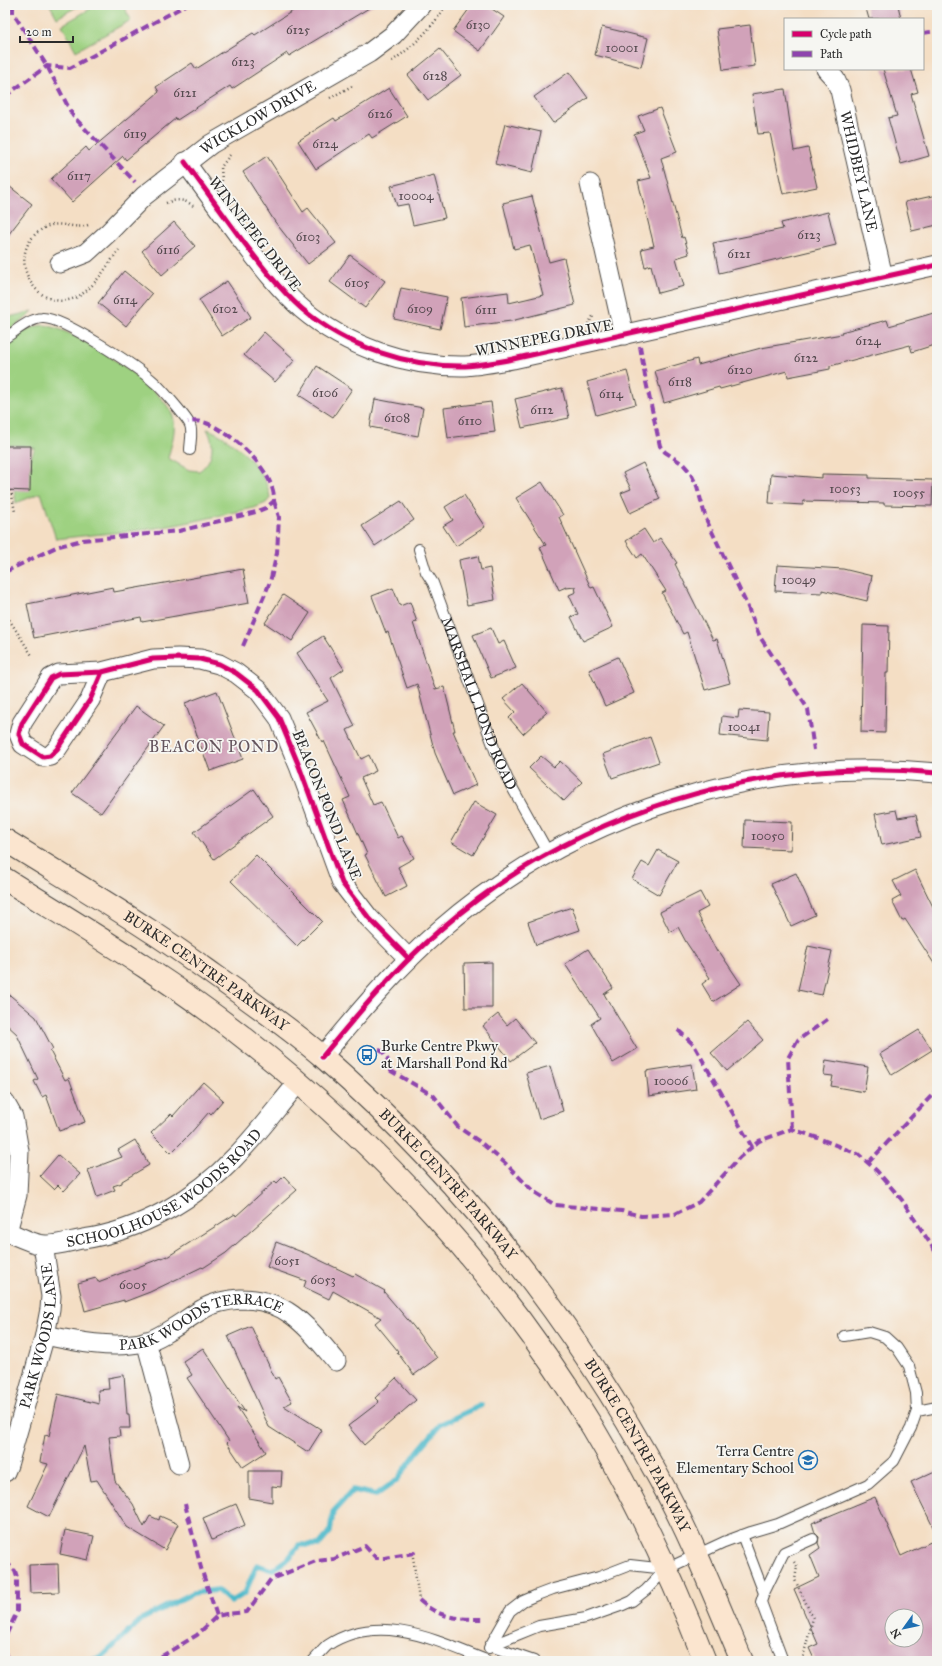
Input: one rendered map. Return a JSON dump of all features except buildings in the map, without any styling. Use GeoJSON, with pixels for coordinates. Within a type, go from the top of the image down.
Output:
{"type":"FeatureCollection","features":[{"type":"Feature","properties":{"kind":"main road","name":"BURKE CENTRE PARKWAY"},"geometry":{"type":"LineString","coordinates":[[5,840],[150,930],[256,1004],[322,1057],[387,1118],[454,1187],[521,1265],[574,1337],[612,1397],[661,1482],[698,1555],[742,1661]]}},
{"type":"Feature","properties":{"kind":"main road","name":"BURKE CENTRE PARKWAY"},"geometry":{"type":"LineString","coordinates":[[5,879],[160,978],[242,1036],[298,1083],[416,1193],[500,1293],[553,1368],[592,1428],[636,1506],[666,1569],[705,1661]]}},
{"type":"Feature","properties":{"kind":"main road"},"geometry":{"type":"LineString","coordinates":[[298,1083],[322,1057]]}},
{"type":"Feature","properties":{"kind":"street","name":"WICKLOW DRIVE"},"geometry":{"type":"LineString","coordinates":[[60,263],[86,253],[108,234],[144,196],[185,162],[211,144],[369,53],[393,35],[421,5]]}},
{"type":"Feature","properties":{"kind":"street","name":"WHIDBEY LANE"},"geometry":{"type":"LineString","coordinates":[[827,70],[835,79],[840,90],[883,277]]}},
{"type":"Feature","properties":{"kind":"street","name":"WINNEPEG DRIVE"},"geometry":{"type":"LineString","coordinates":[[185,162],[258,261],[286,294],[303,310],[347,339],[396,358],[420,363],[445,366],[466,366],[513,359],[937,265]]}},
{"type":"Feature","properties":{"kind":"street"},"geometry":{"type":"LineString","coordinates":[[590,184],[624,335]]}},
{"type":"Feature","properties":{"kind":"street","name":"BEACON POND LANE"},"geometry":{"type":"LineString","coordinates":[[102,672],[90,700],[57,749],[50,756],[43,757],[23,744],[19,734],[22,723],[51,678],[58,674],[102,672],[153,659],[178,658],[200,659],[219,664],[236,673],[258,690],[279,718],[299,766],[342,883],[369,918],[409,960]]}},
{"type":"Feature","properties":{"kind":"street"},"geometry":{"type":"LineString","coordinates":[[322,1057],[378,990],[440,929],[477,900],[549,854],[576,840],[642,811],[714,788],[778,776],[855,769],[912,770],[937,773]]}},
{"type":"Feature","properties":{"kind":"street","name":"SCHOOLHOUSE WOODS ROAD"},"geometry":{"type":"LineString","coordinates":[[6,1232],[43,1245],[100,1237],[129,1228],[163,1212],[189,1196],[213,1178],[236,1157],[298,1083]]}},
{"type":"Feature","properties":{"kind":"street"},"geometry":{"type":"LineString","coordinates":[[5,1103],[13,1117],[19,1151],[17,1195],[6,1232]]}},
{"type":"Feature","properties":{"kind":"street","name":"PARK WOODS LANE"},"geometry":{"type":"LineString","coordinates":[[5,1472],[13,1450],[45,1335],[51,1296],[43,1245]]}},
{"type":"Feature","properties":{"kind":"street","name":"PARK WOODS TERRACE"},"geometry":{"type":"LineString","coordinates":[[45,1335],[88,1344],[124,1344],[146,1342],[216,1303],[232,1300],[253,1299],[270,1303],[294,1315],[306,1325],[336,1361]]}},
{"type":"Feature","properties":{"kind":"street"},"geometry":{"type":"LineString","coordinates":[[146,1342],[179,1464]]}},
{"type":"Feature","properties":{"kind":"lane"},"geometry":{"type":"LineString","coordinates":[[5,338],[35,319],[52,318],[96,342],[132,365],[156,383],[190,425],[190,450]]}},
{"type":"Feature","properties":{"kind":"lane","name":"MARSHALL POND ROAD"},"geometry":{"type":"LineString","coordinates":[[419,549],[426,572],[433,583],[496,753],[508,780],[549,854]]}},
{"type":"Feature","properties":{"kind":"lane"},"geometry":{"type":"LineString","coordinates":[[490,1646],[539,1626],[586,1618],[623,1605],[632,1601],[646,1590],[666,1569],[724,1542],[778,1524],[868,1484],[894,1461],[911,1428],[917,1411],[916,1393],[909,1366],[897,1348],[885,1337],[869,1332],[844,1336]]}},
{"type":"Feature","properties":{"kind":"lane"},"geometry":{"type":"LineString","coordinates":[[917,1411],[937,1407]]}},
{"type":"Feature","properties":{"kind":"lane"},"geometry":{"type":"LineString","coordinates":[[742,1535],[764,1593]]}},
{"type":"Feature","properties":{"kind":"lane"},"geometry":{"type":"LineString","coordinates":[[783,1661],[761,1602],[784,1552],[812,1539]]}},
{"type":"Feature","properties":{"kind":"lane"},"geometry":{"type":"LineString","coordinates":[[313,1661],[327,1646],[350,1634],[375,1629],[397,1630],[426,1638],[485,1660],[490,1646],[510,1612],[523,1601],[553,1589],[599,1577],[630,1565],[666,1569]]}},
{"type":"Feature","properties":{"kind":"lane"},"geometry":{"type":"LineString","coordinates":[[490,1646],[534,1661]]}},
{"type":"Feature","properties":{"kind":"path"},"geometry":{"type":"LineString","coordinates":[[386,64],[409,48],[441,13],[446,5]]}},
{"type":"Feature","properties":{"kind":"path"},"geometry":{"type":"LineString","coordinates":[[324,102],[356,84]]}},
{"type":"Feature","properties":{"kind":"path"},"geometry":{"type":"LineString","coordinates":[[222,184],[221,167],[230,154],[236,152]]}},
{"type":"Feature","properties":{"kind":"path"},"geometry":{"type":"LineString","coordinates":[[587,326],[594,315]]}},
{"type":"Feature","properties":{"kind":"path"},"geometry":{"type":"LineString","coordinates":[[11,490],[15,512]]}},
{"type":"Feature","properties":{"kind":"path"},"geometry":{"type":"LineString","coordinates":[[5,613],[32,657]]}},
{"type":"Feature","properties":{"kind":"path"},"geometry":{"type":"LineString","coordinates":[[784,1552],[797,1566],[795,1580],[813,1618],[802,1661]]}},
{"type":"Feature","properties":{"kind":"path"},"geometry":{"type":"LineString","coordinates":[[413,1557],[419,1600]]}},
{"type":"Feature","properties":{"kind":"green space"},"geometry":{"type":"Polygon","coordinates":[[[50,5],[80,5],[57,18],[50,5]]]}},
{"type":"Feature","properties":{"kind":"green space"},"geometry":{"type":"Polygon","coordinates":[[[97,5],[123,5],[131,20],[76,51],[62,25],[97,5]]]}},
{"type":"Feature","properties":{"kind":"green space"},"geometry":{"type":"Polygon","coordinates":[[[33,311],[25,319],[5,333],[5,318],[33,311]]]}},
{"type":"Feature","properties":{"kind":"green space"},"geometry":{"type":"Polygon","coordinates":[[[44,325],[58,329],[96,348],[136,375],[153,390],[166,404],[173,416],[174,432],[168,458],[189,470],[199,471],[208,462],[212,452],[210,434],[207,429],[227,439],[247,456],[263,477],[268,488],[270,498],[266,503],[254,508],[175,525],[56,539],[41,493],[16,503],[14,488],[30,472],[32,465],[28,464],[35,448],[24,448],[24,446],[5,446],[5,344],[28,329],[44,325]]]}},
{"type":"Feature","properties":{"kind":"waterway"},"geometry":{"type":"LineString","coordinates":[[82,1661],[101,1658],[142,1619],[193,1593],[217,1590],[231,1602],[245,1593],[257,1565],[272,1570],[289,1558],[299,1545],[319,1545],[330,1532],[333,1512],[353,1490],[376,1495],[397,1480],[418,1451],[441,1424],[482,1405]]}},
{"type":"Feature","properties":{"kind":"marked path"},"geometry":{"type":"LineString","coordinates":[[13,5],[13,13],[47,66],[73,116],[135,182]]}},
{"type":"Feature","properties":{"kind":"marked path"},"geometry":{"type":"LineString","coordinates":[[5,96],[47,66],[70,68],[186,5]]}},
{"type":"Feature","properties":{"kind":"marked path"},"geometry":{"type":"LineString","coordinates":[[924,33],[937,31]]}},
{"type":"Feature","properties":{"kind":"marked path"},"geometry":{"type":"LineString","coordinates":[[640,346],[660,446],[665,452],[683,464],[690,472],[697,486],[706,519],[747,605],[760,637],[808,709],[814,750]]}},
{"type":"Feature","properties":{"kind":"marked path"},"geometry":{"type":"LineString","coordinates":[[5,572],[56,547],[82,540],[179,531],[256,512],[266,508],[274,501],[273,490],[268,478],[250,454],[228,435],[216,428],[202,422],[188,422]]}},
{"type":"Feature","properties":{"kind":"marked path"},"geometry":{"type":"LineString","coordinates":[[243,646],[270,582],[277,553],[279,517],[274,501]]}},
{"type":"Feature","properties":{"kind":"marked path"},"geometry":{"type":"LineString","coordinates":[[792,1129],[788,1058],[798,1040],[828,1019]]}},
{"type":"Feature","properties":{"kind":"marked path"},"geometry":{"type":"LineString","coordinates":[[678,1030],[694,1045],[752,1147]]}},
{"type":"Feature","properties":{"kind":"marked path"},"geometry":{"type":"LineString","coordinates":[[367,1051],[381,1051],[386,1057],[391,1071],[434,1096],[458,1127],[480,1142],[505,1163],[533,1191],[555,1205],[622,1211],[641,1216],[675,1214],[699,1202],[740,1157],[759,1141],[792,1129],[858,1154],[877,1171],[902,1200],[937,1254]]}},
{"type":"Feature","properties":{"kind":"marked path"},"geometry":{"type":"LineString","coordinates":[[868,1163],[937,1090]]}},
{"type":"Feature","properties":{"kind":"marked path"},"geometry":{"type":"LineString","coordinates":[[185,1504],[201,1568],[217,1616]]}},
{"type":"Feature","properties":{"kind":"marked path"},"geometry":{"type":"LineString","coordinates":[[150,1661],[157,1659],[197,1635],[217,1616],[247,1612],[271,1579],[316,1561],[334,1559],[365,1546],[376,1558],[414,1553],[413,1557]]}},
{"type":"Feature","properties":{"kind":"marked path"},"geometry":{"type":"LineString","coordinates":[[5,1561],[15,1571],[17,1577],[17,1612],[5,1637]]}},
{"type":"Feature","properties":{"kind":"marked path"},"geometry":{"type":"LineString","coordinates":[[419,1600],[435,1611],[450,1617],[485,1619]]}},
{"type":"Feature","properties":{"kind":"marked path"},"geometry":{"type":"LineString","coordinates":[[5,1653],[9,1661]]}},
{"type":"Feature","properties":{"kind":"cycle path"},"geometry":{"type":"LineString","coordinates":[[185,162],[261,265],[302,309],[338,334],[358,344],[379,352],[421,363],[465,366],[513,359],[937,265]]}},
{"type":"Feature","properties":{"kind":"cycle path"},"geometry":{"type":"LineString","coordinates":[[102,672],[90,700],[57,749],[50,756],[43,757],[23,744],[19,734],[22,723],[51,678],[59,674],[102,672],[153,659],[178,658],[200,659],[219,664],[236,673],[258,690],[279,718],[299,766],[342,883],[369,918],[409,959]]}},
{"type":"Feature","properties":{"kind":"cycle path"},"geometry":{"type":"LineString","coordinates":[[322,1057],[394,974],[441,929],[494,888],[550,853],[610,823],[673,800],[738,784],[804,773],[870,770],[937,773]]}},
{"type":"Feature","properties":{"kind":"place","name":"Burke Centre Pkwy at Marshall Pond Rd"},"geometry":{"type":"Point","coordinates":[367,1055]}},
{"type":"Feature","properties":{"kind":"place","name":"Terra Centre Elementary School"},"geometry":{"type":"Point","coordinates":[808,1460]}},
{"type":"Feature","properties":{"kind":"district","name":"BEACON POND"},"geometry":{"type":"Point","coordinates":[214,746]}}]}
